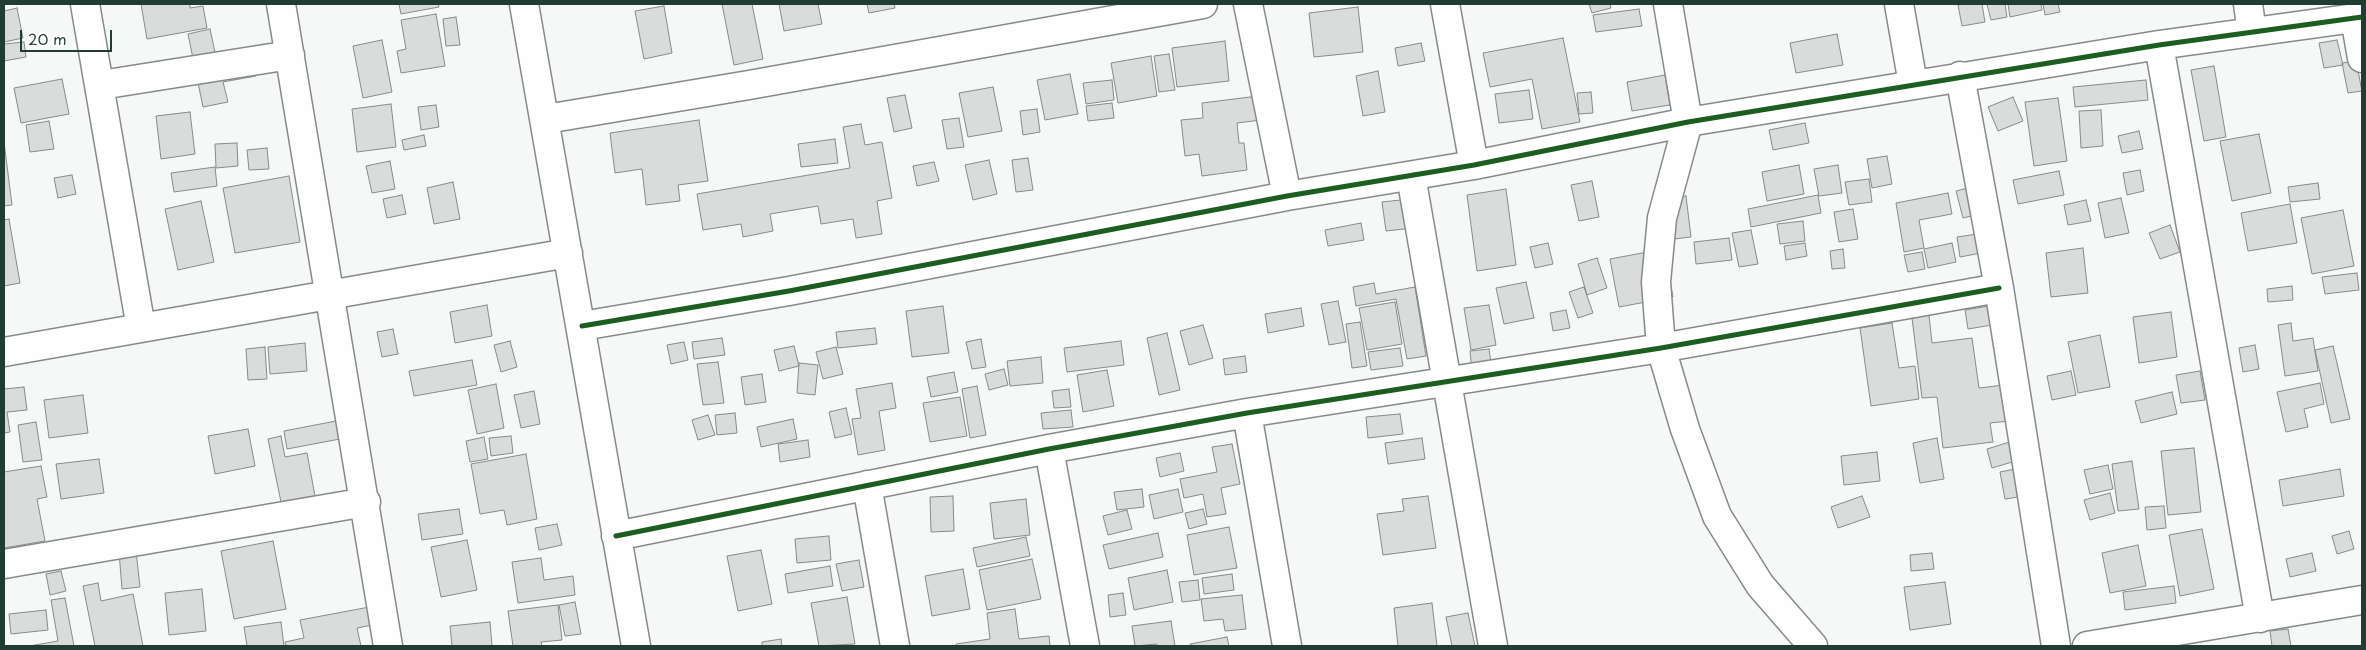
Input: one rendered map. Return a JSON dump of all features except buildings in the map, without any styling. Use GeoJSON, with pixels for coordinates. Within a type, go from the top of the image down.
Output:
{"type":"FeatureCollection","features":[{"type":"Feature","properties":{"kind":"street"},"geometry":{"type":"LineString","coordinates":[[86,4],[142,328]]}},
{"type":"Feature","properties":{"kind":"street"},"geometry":{"type":"LineString","coordinates":[[281,4],[366,502],[388,646]]}},
{"type":"Feature","properties":{"kind":"street"},"geometry":{"type":"LineString","coordinates":[[524,4],[546,119],[636,646]]}},
{"type":"Feature","properties":{"kind":"street"},"geometry":{"type":"LineString","coordinates":[[546,119],[749,85],[1202,4]]}},
{"type":"Feature","properties":{"kind":"street"},"geometry":{"type":"LineString","coordinates":[[1248,4],[1287,196]]}},
{"type":"Feature","properties":{"kind":"street"},"geometry":{"type":"LineString","coordinates":[[1445,4],[1474,165]]}},
{"type":"Feature","properties":{"kind":"street"},"geometry":{"type":"LineString","coordinates":[[1668,4],[1688,122],[1662,218],[1656,282],[1661,348],[1685,429],[1717,516],[1760,585],[1813,646]]}},
{"type":"Feature","properties":{"kind":"street"},"geometry":{"type":"LineString","coordinates":[[1899,4],[1913,84]]}},
{"type":"Feature","properties":{"kind":"street"},"geometry":{"type":"LineString","coordinates":[[2248,4],[2252,32]]}},
{"type":"Feature","properties":{"kind":"street"},"geometry":{"type":"LineString","coordinates":[[582,326],[789,291],[1287,196],[1474,165],[1688,122],[1960,76],[2159,45],[2359,17],[2362,58]]}},
{"type":"Feature","properties":{"kind":"street"},"geometry":{"type":"LineString","coordinates":[[2159,45],[2260,618]]}},
{"type":"Feature","properties":{"kind":"street"},"geometry":{"type":"LineString","coordinates":[[101,85],[290,55]]}},
{"type":"Feature","properties":{"kind":"street"},"geometry":{"type":"LineString","coordinates":[[1960,76],[1999,288],[2056,646]]}},
{"type":"Feature","properties":{"kind":"street"},"geometry":{"type":"LineString","coordinates":[[1411,176],[1493,646]]}},
{"type":"Feature","properties":{"kind":"street"},"geometry":{"type":"LineString","coordinates":[[4,352],[568,253]]}},
{"type":"Feature","properties":{"kind":"street"},"geometry":{"type":"LineString","coordinates":[[616,536],[867,485],[1247,413],[1661,348],[1999,288]]}},
{"type":"Feature","properties":{"kind":"street"},"geometry":{"type":"LineString","coordinates":[[1247,413],[1287,646]]}},
{"type":"Feature","properties":{"kind":"street"},"geometry":{"type":"LineString","coordinates":[[1049,450],[1085,646]]}},
{"type":"Feature","properties":{"kind":"street"},"geometry":{"type":"LineString","coordinates":[[867,485],[895,646]]}},
{"type":"Feature","properties":{"kind":"street"},"geometry":{"type":"LineString","coordinates":[[4,564],[366,502]]}},
{"type":"Feature","properties":{"kind":"street"},"geometry":{"type":"LineString","coordinates":[[2087,646],[2362,600]]}},
{"type":"Feature","properties":{"kind":"cycle path"},"geometry":{"type":"LineString","coordinates":[[582,326],[789,291],[1287,196],[1474,165],[1688,122],[2159,45],[2362,17]]}},
{"type":"Feature","properties":{"kind":"cycle path"},"geometry":{"type":"LineString","coordinates":[[616,536],[1049,449],[1247,413],[1661,348],[1999,288]]}}]}
